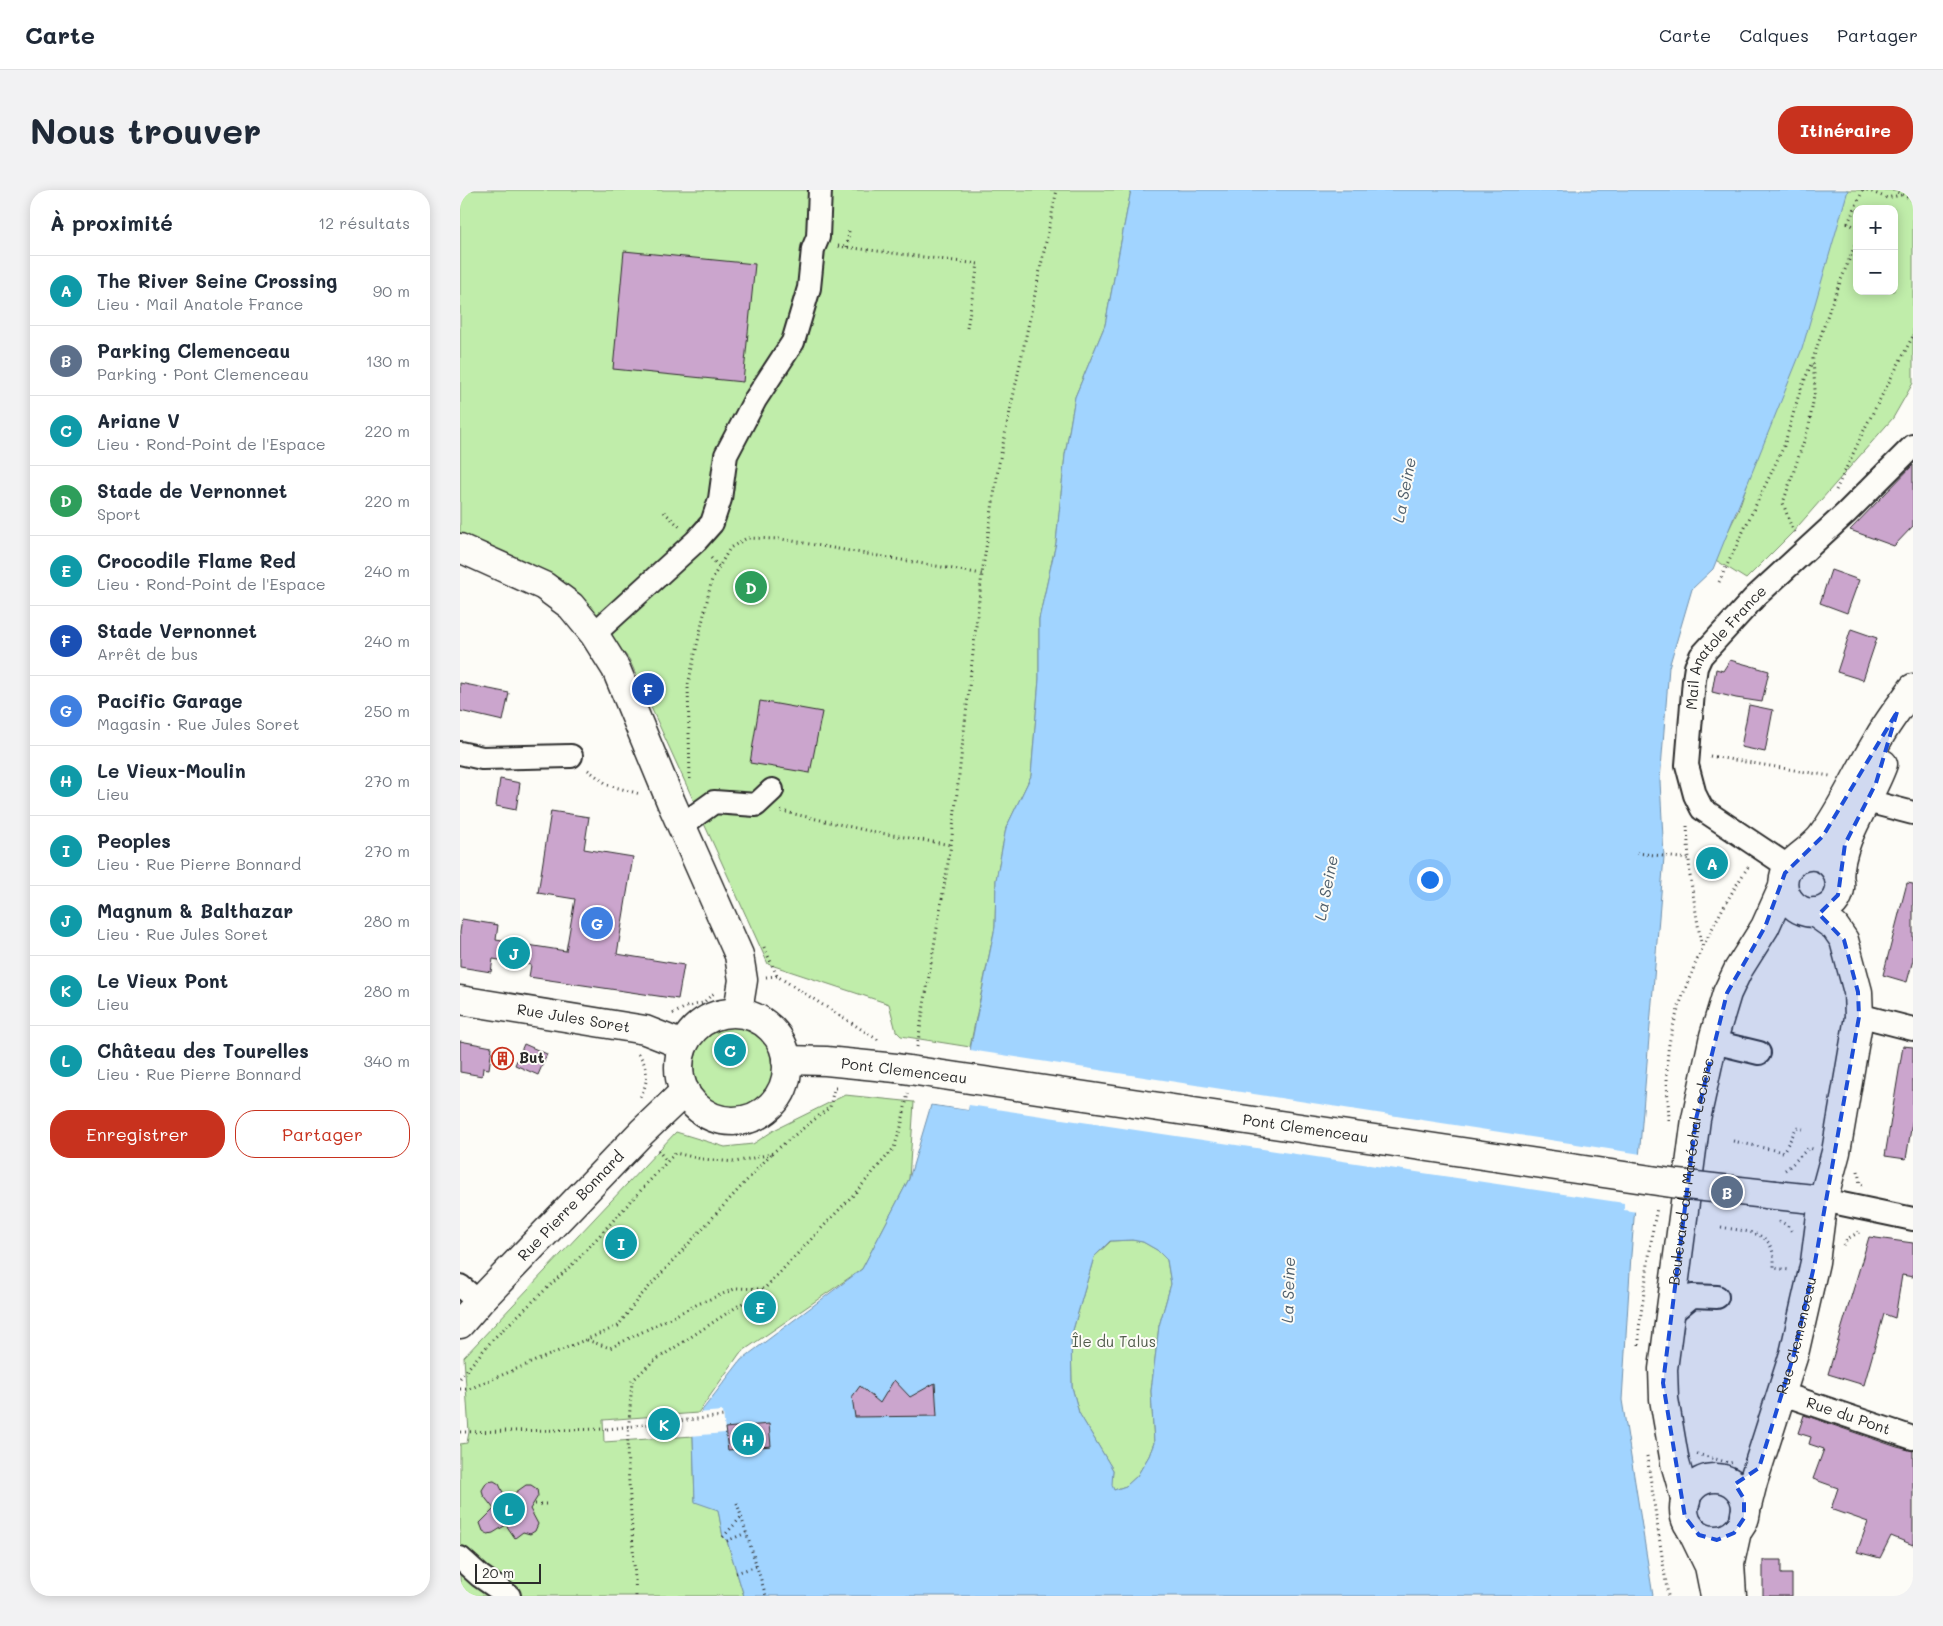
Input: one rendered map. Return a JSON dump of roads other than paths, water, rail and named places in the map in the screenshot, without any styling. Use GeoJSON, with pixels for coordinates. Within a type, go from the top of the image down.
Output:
{"type":"FeatureCollection","features":[{"type":"Feature","properties":{"kind":"main road"},"geometry":{"type":"LineString","coordinates":[[460,548],[544,586],[571,606],[594,634],[616,669],[676,813],[739,955],[743,980],[738,1011]]}},
{"type":"Feature","properties":{"kind":"main road"},"geometry":{"type":"LineString","coordinates":[[1842,937],[1835,927],[1789,901],[1790,871],[1862,790],[1876,783],[1890,743],[1897,712],[1913,688]]}},
{"type":"Feature","properties":{"kind":"main road"},"geometry":{"type":"LineString","coordinates":[[1842,937],[1839,885],[1841,860],[1862,790]]}},
{"type":"Feature","properties":{"kind":"main road"},"geometry":{"type":"LineString","coordinates":[[1765,927],[1796,913],[1824,910],[1830,906],[1839,885],[1834,867],[1824,858],[1810,856],[1790,871]]}},
{"type":"Feature","properties":{"kind":"main road","name":"Boulevard du Maréchal Leclerc"},"geometry":{"type":"LineString","coordinates":[[1686,1501],[1675,1464],[1664,1399],[1663,1376],[1664,1353],[1696,1119],[1714,1036],[1727,993],[1738,970],[1765,927],[1790,871]]}},
{"type":"Feature","properties":{"kind":"main road","name":"Rue Clemenceau"},"geometry":{"type":"LineString","coordinates":[[1741,1522],[1734,1473],[1783,1394],[1815,1262],[1823,1200],[1836,1152],[1859,1017],[1858,992],[1851,960],[1842,937]]}},
{"type":"Feature","properties":{"kind":"main road","name":"Rue Jules Soret"},"geometry":{"type":"LineString","coordinates":[[460,1000],[645,1030],[684,1046]]}},
{"type":"Feature","properties":{"kind":"main road"},"geometry":{"type":"LineString","coordinates":[[738,1011],[756,1018],[773,1031],[784,1049],[787,1072],[779,1096],[771,1106],[761,1113],[736,1121],[712,1116],[696,1106],[685,1091],[679,1073],[680,1054],[695,1029],[703,1022],[718,1015],[738,1011]]}},
{"type":"Feature","properties":{"kind":"main road","name":"Pont Clemenceau"},"geometry":{"type":"LineString","coordinates":[[786,1060],[826,1061],[907,1069],[1668,1183],[1823,1200]]}},
{"type":"Feature","properties":{"kind":"main road","name":"Rue Pierre Bonnard"},"geometry":{"type":"LineString","coordinates":[[460,1324],[469,1294],[685,1091]]}},
{"type":"Feature","properties":{"kind":"main road","name":"Boulevard du Maréchal Leclerc"},"geometry":{"type":"LineString","coordinates":[[1670,1427],[1684,1452],[1697,1469],[1734,1473]]}},
{"type":"Feature","properties":{"kind":"main road"},"geometry":{"type":"LineString","coordinates":[[1715,1596],[1710,1566],[1685,1517],[1686,1501],[1693,1488],[1700,1483],[1734,1473]]}},
{"type":"Feature","properties":{"kind":"main road"},"geometry":{"type":"LineString","coordinates":[[1690,1527],[1699,1535],[1713,1540],[1724,1538],[1741,1522]]}},
{"type":"Feature","properties":{"kind":"main road"},"geometry":{"type":"LineString","coordinates":[[1732,1596],[1730,1563],[1733,1544],[1741,1522]]}},
{"type":"Feature","properties":{"kind":"street"},"geometry":{"type":"LineString","coordinates":[[594,634],[696,541],[712,523],[720,499],[726,455],[755,400],[793,342],[809,288],[813,249],[818,237],[820,190]]}},
{"type":"Feature","properties":{"kind":"street","name":"Mail Anatole France"},"geometry":{"type":"LineString","coordinates":[[1790,871],[1780,861],[1702,809],[1695,795],[1686,765],[1696,667],[1701,656],[1755,597],[1846,513],[1913,446]]}},
{"type":"Feature","properties":{"kind":"street"},"geometry":{"type":"LineString","coordinates":[[460,753],[482,758],[571,756]]}},
{"type":"Feature","properties":{"kind":"street"},"geometry":{"type":"LineString","coordinates":[[676,813],[714,802],[756,805],[772,790]]}},
{"type":"Feature","properties":{"kind":"street"},"geometry":{"type":"LineString","coordinates":[[1862,790],[1913,813]]}},
{"type":"Feature","properties":{"kind":"street"},"geometry":{"type":"LineString","coordinates":[[1859,1017],[1870,1018],[1913,1030]]}},
{"type":"Feature","properties":{"kind":"street"},"geometry":{"type":"LineString","coordinates":[[1714,1036],[1722,1044],[1759,1052]]}},
{"type":"Feature","properties":{"kind":"street"},"geometry":{"type":"LineString","coordinates":[[1823,1200],[1902,1217]]}},
{"type":"Feature","properties":{"kind":"street"},"geometry":{"type":"LineString","coordinates":[[1669,1316],[1692,1296],[1717,1297]]}},
{"type":"Feature","properties":{"kind":"street","name":"Rue du Pont"},"geometry":{"type":"LineString","coordinates":[[1783,1394],[1913,1438]]}},
{"type":"Feature","properties":{"kind":"street"},"geometry":{"type":"LineString","coordinates":[[460,1558],[480,1576],[509,1596]]}},
{"type":"Feature","properties":{"kind":"water","name":"La Seine"},"geometry":{"type":"Polygon","coordinates":[[[1131,190],[1848,190],[1802,349],[1713,569],[1692,589],[1669,667],[1660,781],[1664,857],[1631,1255],[1622,1400],[1653,1596],[744,1596],[727,1541],[723,1537],[718,1510],[695,1502],[693,1436],[697,1417],[741,1360],[862,1269],[909,1179],[931,1105],[968,1110],[970,1050],[995,927],[996,880],[1006,828],[1031,776],[1039,679],[1039,619],[1056,543],[1065,455],[1075,397],[1105,325],[1131,190]],[[1132,1240],[1110,1241],[1094,1257],[1071,1337],[1072,1387],[1079,1413],[1113,1470],[1112,1485],[1114,1490],[1126,1486],[1137,1476],[1149,1456],[1154,1443],[1151,1391],[1159,1326],[1171,1284],[1167,1260],[1157,1250],[1143,1242],[1132,1240]]]}},
{"type":"Feature","properties":{"kind":"place","name":"Stade de Vernonnet"},"geometry":{"type":"Point","coordinates":[751,587]}},
{"type":"Feature","properties":{"kind":"place","name":"Stade Vernonnet"},"geometry":{"type":"Point","coordinates":[648,689]}},
{"type":"Feature","properties":{"kind":"place","name":"The River Seine Crossing"},"geometry":{"type":"Point","coordinates":[1712,863]}},
{"type":"Feature","properties":{"kind":"place","name":"Pacific Garage"},"geometry":{"type":"Point","coordinates":[597,923]}},
{"type":"Feature","properties":{"kind":"place","name":"Magnum & Balthazar"},"geometry":{"type":"Point","coordinates":[514,953]}},
{"type":"Feature","properties":{"kind":"place","name":"Ariane V"},"geometry":{"type":"Point","coordinates":[730,1050]}},
{"type":"Feature","properties":{"kind":"place","name":"But"},"geometry":{"type":"Point","coordinates":[503,1058]}},
{"type":"Feature","properties":{"kind":"place","name":"Parking Clemenceau"},"geometry":{"type":"Point","coordinates":[1727,1192]}},
{"type":"Feature","properties":{"kind":"place","name":"Peoples"},"geometry":{"type":"Point","coordinates":[621,1243]}},
{"type":"Feature","properties":{"kind":"place","name":"Crocodile Flame Red"},"geometry":{"type":"Point","coordinates":[760,1307]}},
{"type":"Feature","properties":{"kind":"place","name":"Le Vieux Pont"},"geometry":{"type":"Point","coordinates":[664,1424]}},
{"type":"Feature","properties":{"kind":"place","name":"Le Vieux-Moulin"},"geometry":{"type":"Point","coordinates":[748,1439]}},
{"type":"Feature","properties":{"kind":"place","name":"Château des Tourelles"},"geometry":{"type":"Point","coordinates":[509,1509]}},
{"type":"Feature","properties":{"kind":"park label","name":"Île du Talus"},"geometry":{"type":"Point","coordinates":[1114,1342]}}]}
